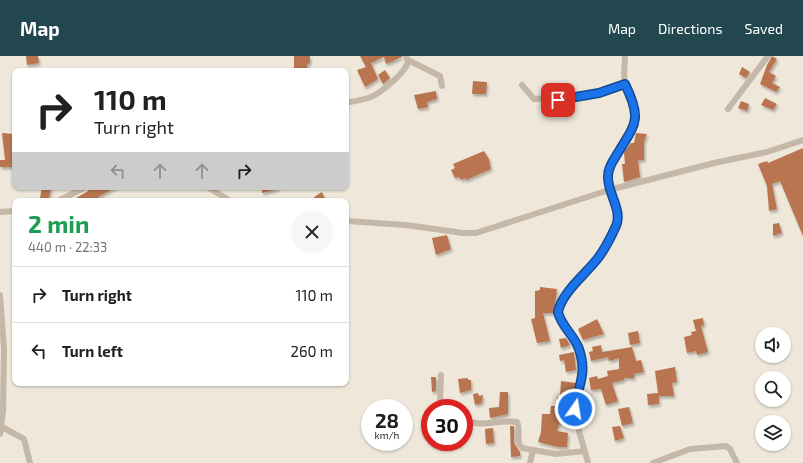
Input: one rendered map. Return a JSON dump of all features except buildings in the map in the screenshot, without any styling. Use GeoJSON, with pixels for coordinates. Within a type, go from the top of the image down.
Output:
{"type":"FeatureCollection","features":[{"type":"Feature","properties":{"kind":"street"},"geometry":{"type":"LineString","coordinates":[[588,463],[586,450],[579,434],[575,409],[582,383],[581,359],[578,348],[562,324],[558,312],[562,301],[599,258],[617,225],[617,209],[609,190],[608,173],[612,162],[634,128],[636,112],[633,99],[625,84],[625,56]]}},
{"type":"Feature","properties":{"kind":"street"},"geometry":{"type":"LineString","coordinates":[[728,109],[768,56]]}},
{"type":"Feature","properties":{"kind":"street"},"geometry":{"type":"LineString","coordinates":[[349,102],[377,94],[401,73],[407,65],[407,58],[440,76],[442,86]]}},
{"type":"Feature","properties":{"kind":"street"},"geometry":{"type":"LineString","coordinates":[[522,85],[534,99],[550,98],[558,100],[599,93],[625,84]]}},
{"type":"Feature","properties":{"kind":"street"},"geometry":{"type":"LineString","coordinates":[[349,221],[406,225],[463,233],[476,233],[609,190],[714,163],[767,152],[803,140]]}},
{"type":"Feature","properties":{"kind":"street"},"geometry":{"type":"LineString","coordinates":[[64,198],[80,190]]}},
{"type":"Feature","properties":{"kind":"street"},"geometry":{"type":"LineString","coordinates":[[212,190],[226,198]]}},
{"type":"Feature","properties":{"kind":"street"},"geometry":{"type":"LineString","coordinates":[[0,212],[12,211]]}},
{"type":"Feature","properties":{"kind":"street"},"geometry":{"type":"LineString","coordinates":[[0,295],[3,336],[2,427],[0,434]]}},
{"type":"Feature","properties":{"kind":"street"},"geometry":{"type":"LineString","coordinates":[[440,399],[441,375]]}},
{"type":"Feature","properties":{"kind":"street"},"geometry":{"type":"LineString","coordinates":[[473,423],[478,424],[499,421],[517,422],[518,442],[521,448],[561,454],[586,450]]}},
{"type":"Feature","properties":{"kind":"street"},"geometry":{"type":"LineString","coordinates":[[2,427],[24,439],[30,463]]}},
{"type":"Feature","properties":{"kind":"street"},"geometry":{"type":"LineString","coordinates":[[653,463],[690,449],[726,446],[730,448],[737,463]]}},
{"type":"Feature","properties":{"kind":"street"},"geometry":{"type":"LineString","coordinates":[[530,463],[533,450]]}},
{"type":"Feature","properties":{"kind":"route"},"geometry":{"type":"LineString","coordinates":[[558,100],[599,93],[625,84],[633,99],[636,112],[634,128],[612,162],[608,173],[609,190],[617,209],[617,225],[599,258],[577,282],[559,306],[559,318],[572,336],[578,348],[581,359],[583,372],[582,383],[575,409]]}}]}
